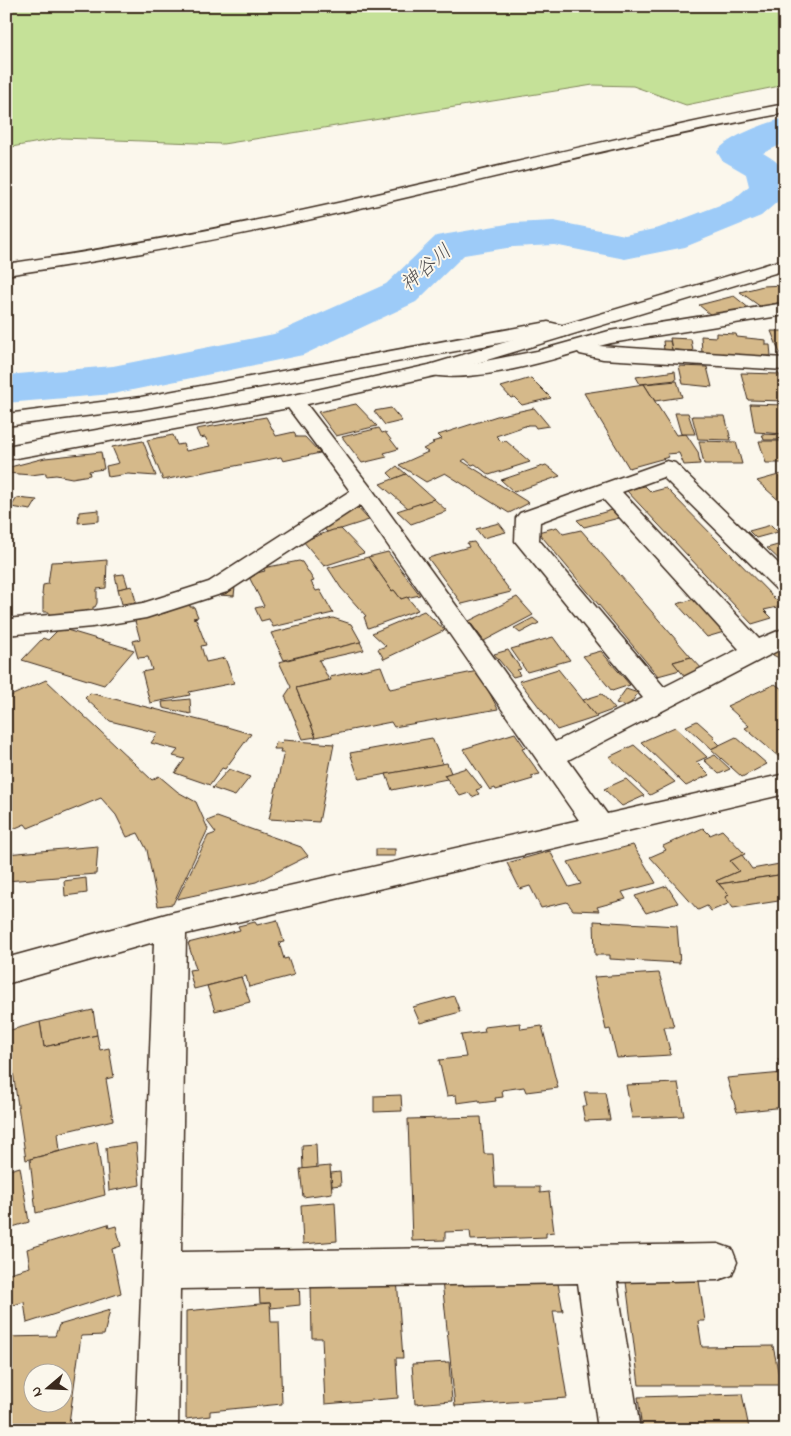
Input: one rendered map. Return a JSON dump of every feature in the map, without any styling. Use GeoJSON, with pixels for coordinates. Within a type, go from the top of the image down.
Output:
{"type":"FeatureCollection","features":[{"type":"Feature","properties":{"kind":"street"},"geometry":{"type":"LineString","coordinates":[[6,270],[126,251],[354,204],[691,125],[785,108]]}},
{"type":"Feature","properties":{"kind":"street"},"geometry":{"type":"LineString","coordinates":[[6,453],[294,401],[567,339],[785,264]]}},
{"type":"Feature","properties":{"kind":"street"},"geometry":{"type":"LineString","coordinates":[[567,339],[608,338],[785,309]]}},
{"type":"Feature","properties":{"kind":"street"},"geometry":{"type":"LineString","coordinates":[[6,420],[141,403],[548,328],[567,339],[603,353],[785,364]]}},
{"type":"Feature","properties":{"kind":"street"},"geometry":{"type":"LineString","coordinates":[[294,401],[363,493],[600,827]]}},
{"type":"Feature","properties":{"kind":"street"},"geometry":{"type":"LineString","coordinates":[[660,700],[527,541],[528,518],[667,468],[785,584]]}},
{"type":"Feature","properties":{"kind":"street"},"geometry":{"type":"LineString","coordinates":[[607,490],[756,651]]}},
{"type":"Feature","properties":{"kind":"street"},"geometry":{"type":"LineString","coordinates":[[6,626],[92,619],[146,610],[218,587],[363,493]]}},
{"type":"Feature","properties":{"kind":"street"},"geometry":{"type":"LineString","coordinates":[[550,757],[785,636]]}},
{"type":"Feature","properties":{"kind":"street"},"geometry":{"type":"LineString","coordinates":[[6,971],[170,925],[785,784]]}},
{"type":"Feature","properties":{"kind":"street"},"geometry":{"type":"LineString","coordinates":[[156,1430],[170,925]]}},
{"type":"Feature","properties":{"kind":"street"},"geometry":{"type":"LineString","coordinates":[[161,1270],[718,1262]]}},
{"type":"Feature","properties":{"kind":"street"},"geometry":{"type":"LineString","coordinates":[[595,1264],[619,1430]]}},
{"type":"Feature","properties":{"kind":"green space"},"geometry":{"type":"Polygon","coordinates":[[[6,6],[785,6],[785,85],[686,105],[633,86],[593,85],[223,144],[62,138],[6,148],[6,6]]]}},
{"type":"Feature","properties":{"kind":"building"},"geometry":{"type":"Polygon","coordinates":[[[784,285],[785,301],[761,307],[740,292],[763,286],[784,285]]]}},
{"type":"Feature","properties":{"kind":"building"},"geometry":{"type":"Polygon","coordinates":[[[734,296],[750,309],[712,316],[699,305],[734,296]]]}},
{"type":"Feature","properties":{"kind":"building"},"geometry":{"type":"Polygon","coordinates":[[[771,331],[785,331],[785,359],[782,358],[771,331]]]}},
{"type":"Feature","properties":{"kind":"building"},"geometry":{"type":"Polygon","coordinates":[[[716,333],[736,334],[737,337],[766,340],[766,345],[770,345],[771,356],[702,354],[701,336],[716,337],[716,333]]]}},
{"type":"Feature","properties":{"kind":"building"},"geometry":{"type":"Polygon","coordinates":[[[670,338],[691,339],[693,351],[672,350],[670,338]]]}},
{"type":"Feature","properties":{"kind":"building"},"geometry":{"type":"Polygon","coordinates":[[[663,341],[670,341],[672,350],[664,350],[663,341]]]}},
{"type":"Feature","properties":{"kind":"building"},"geometry":{"type":"Polygon","coordinates":[[[679,366],[707,367],[712,387],[683,384],[679,366]]]}},
{"type":"Feature","properties":{"kind":"building"},"geometry":{"type":"Polygon","coordinates":[[[675,371],[676,380],[640,384],[636,377],[675,371]]]}},
{"type":"Feature","properties":{"kind":"building"},"geometry":{"type":"Polygon","coordinates":[[[741,373],[779,374],[785,393],[785,401],[748,400],[741,373]]]}},
{"type":"Feature","properties":{"kind":"building"},"geometry":{"type":"Polygon","coordinates":[[[531,378],[551,398],[522,405],[514,397],[511,398],[501,387],[531,378]]]}},
{"type":"Feature","properties":{"kind":"building"},"geometry":{"type":"Polygon","coordinates":[[[677,381],[682,397],[655,401],[644,384],[677,381]]]}},
{"type":"Feature","properties":{"kind":"building"},"geometry":{"type":"Polygon","coordinates":[[[644,384],[676,435],[686,434],[698,452],[700,464],[684,465],[679,453],[667,454],[669,457],[629,468],[584,393],[644,384]]]}},
{"type":"Feature","properties":{"kind":"building"},"geometry":{"type":"Polygon","coordinates":[[[356,404],[377,426],[336,436],[318,412],[356,404]]]}},
{"type":"Feature","properties":{"kind":"building"},"geometry":{"type":"Polygon","coordinates":[[[750,404],[785,405],[785,434],[755,432],[750,404]]]}},
{"type":"Feature","properties":{"kind":"building"},"geometry":{"type":"Polygon","coordinates":[[[391,408],[402,421],[385,425],[374,411],[391,408]]]}},
{"type":"Feature","properties":{"kind":"building"},"geometry":{"type":"Polygon","coordinates":[[[534,408],[549,426],[536,428],[534,425],[528,425],[496,436],[502,442],[506,441],[530,462],[489,475],[475,464],[472,465],[465,459],[462,461],[529,503],[509,513],[445,473],[426,482],[399,465],[428,452],[423,449],[434,443],[432,442],[442,439],[438,435],[497,416],[534,408]]]}},
{"type":"Feature","properties":{"kind":"building"},"geometry":{"type":"Polygon","coordinates":[[[675,413],[688,413],[695,434],[681,434],[675,413]]]}},
{"type":"Feature","properties":{"kind":"building"},"geometry":{"type":"Polygon","coordinates":[[[692,416],[725,416],[731,440],[698,439],[692,416]]]}},
{"type":"Feature","properties":{"kind":"building"},"geometry":{"type":"Polygon","coordinates":[[[266,417],[276,436],[294,432],[296,437],[305,437],[320,453],[283,461],[281,457],[163,480],[147,440],[173,435],[177,445],[183,444],[186,451],[210,446],[205,437],[200,438],[196,429],[266,417]]]}},
{"type":"Feature","properties":{"kind":"building"},"geometry":{"type":"Polygon","coordinates":[[[379,428],[382,433],[385,432],[398,449],[384,453],[387,457],[362,463],[342,437],[379,428]]]}},
{"type":"Feature","properties":{"kind":"building"},"geometry":{"type":"Polygon","coordinates":[[[762,434],[785,435],[785,440],[764,440],[762,434]]]}},
{"type":"Feature","properties":{"kind":"building"},"geometry":{"type":"Polygon","coordinates":[[[143,441],[156,476],[128,474],[108,477],[106,466],[119,463],[112,447],[143,441]]]}},
{"type":"Feature","properties":{"kind":"building"},"geometry":{"type":"Polygon","coordinates":[[[699,441],[736,442],[742,464],[704,464],[699,441]]]}},
{"type":"Feature","properties":{"kind":"building"},"geometry":{"type":"Polygon","coordinates":[[[759,441],[785,441],[785,463],[766,463],[759,441]]]}},
{"type":"Feature","properties":{"kind":"building"},"geometry":{"type":"Polygon","coordinates":[[[101,452],[104,469],[89,471],[90,475],[72,478],[56,475],[46,476],[46,473],[31,475],[6,473],[6,468],[45,458],[101,452]]]}},
{"type":"Feature","properties":{"kind":"building"},"geometry":{"type":"Polygon","coordinates":[[[546,465],[560,476],[514,492],[501,480],[546,465]]]}},
{"type":"Feature","properties":{"kind":"building"},"geometry":{"type":"Polygon","coordinates":[[[397,466],[406,474],[394,479],[388,473],[397,466]]]}},
{"type":"Feature","properties":{"kind":"building"},"geometry":{"type":"Polygon","coordinates":[[[406,474],[434,499],[408,508],[380,484],[406,474]]]}},
{"type":"Feature","properties":{"kind":"building"},"geometry":{"type":"Polygon","coordinates":[[[782,474],[785,476],[783,504],[757,481],[782,474]]]}},
{"type":"Feature","properties":{"kind":"building"},"geometry":{"type":"Polygon","coordinates":[[[645,486],[651,492],[666,488],[782,606],[764,610],[772,618],[752,624],[626,490],[645,486]]]}},
{"type":"Feature","properties":{"kind":"building"},"geometry":{"type":"Polygon","coordinates":[[[17,498],[37,500],[31,510],[11,507],[17,498]]]}},
{"type":"Feature","properties":{"kind":"building"},"geometry":{"type":"Polygon","coordinates":[[[434,499],[447,511],[411,524],[397,511],[434,499]]]}},
{"type":"Feature","properties":{"kind":"building"},"geometry":{"type":"Polygon","coordinates":[[[357,507],[369,520],[327,532],[321,525],[331,517],[357,507]]]}},
{"type":"Feature","properties":{"kind":"building"},"geometry":{"type":"Polygon","coordinates":[[[99,510],[99,521],[78,523],[79,512],[99,510]]]}},
{"type":"Feature","properties":{"kind":"building"},"geometry":{"type":"Polygon","coordinates":[[[612,510],[619,518],[584,527],[577,520],[612,510]]]}},
{"type":"Feature","properties":{"kind":"building"},"geometry":{"type":"Polygon","coordinates":[[[499,523],[506,532],[483,538],[476,529],[499,523]]]}},
{"type":"Feature","properties":{"kind":"building"},"geometry":{"type":"Polygon","coordinates":[[[771,525],[778,532],[756,538],[749,531],[771,525]]]}},
{"type":"Feature","properties":{"kind":"building"},"geometry":{"type":"Polygon","coordinates":[[[557,527],[563,534],[581,530],[691,657],[673,662],[680,670],[658,676],[538,532],[557,527]]]}},
{"type":"Feature","properties":{"kind":"building"},"geometry":{"type":"Polygon","coordinates":[[[341,529],[364,553],[324,566],[303,541],[341,529]]]}},
{"type":"Feature","properties":{"kind":"building"},"geometry":{"type":"Polygon","coordinates":[[[474,542],[511,592],[462,604],[428,558],[469,547],[467,543],[474,542]]]}},
{"type":"Feature","properties":{"kind":"building"},"geometry":{"type":"Polygon","coordinates":[[[785,543],[785,565],[767,548],[785,543]]]}},
{"type":"Feature","properties":{"kind":"building"},"geometry":{"type":"Polygon","coordinates":[[[388,552],[420,595],[401,599],[394,590],[392,591],[368,557],[388,552]]]}},
{"type":"Feature","properties":{"kind":"building"},"geometry":{"type":"Polygon","coordinates":[[[368,557],[392,591],[394,590],[401,599],[407,597],[418,610],[368,628],[364,617],[366,616],[341,588],[328,568],[368,557]]]}},
{"type":"Feature","properties":{"kind":"building"},"geometry":{"type":"Polygon","coordinates":[[[107,560],[106,588],[97,589],[97,603],[93,607],[93,615],[48,620],[49,612],[43,612],[42,595],[43,585],[48,584],[51,562],[73,561],[72,563],[107,560]]]}},
{"type":"Feature","properties":{"kind":"building"},"geometry":{"type":"Polygon","coordinates":[[[302,562],[314,581],[311,582],[316,591],[320,590],[333,613],[273,627],[269,619],[261,621],[255,608],[264,606],[248,575],[265,571],[263,568],[302,562]]]}},
{"type":"Feature","properties":{"kind":"building"},"geometry":{"type":"Polygon","coordinates":[[[124,574],[128,587],[118,589],[115,575],[124,574]]]}},
{"type":"Feature","properties":{"kind":"building"},"geometry":{"type":"Polygon","coordinates":[[[132,586],[136,602],[122,604],[118,589],[132,586]]]}},
{"type":"Feature","properties":{"kind":"building"},"geometry":{"type":"Polygon","coordinates":[[[221,587],[235,587],[234,596],[219,595],[221,587]]]}},
{"type":"Feature","properties":{"kind":"building"},"geometry":{"type":"Polygon","coordinates":[[[517,597],[533,615],[484,641],[469,621],[517,597]]]}},
{"type":"Feature","properties":{"kind":"building"},"geometry":{"type":"Polygon","coordinates":[[[694,599],[724,632],[707,637],[677,604],[694,599]]]}},
{"type":"Feature","properties":{"kind":"building"},"geometry":{"type":"Polygon","coordinates":[[[190,604],[190,607],[194,607],[198,617],[193,618],[196,619],[206,645],[201,646],[206,662],[225,658],[234,683],[189,692],[190,695],[150,703],[142,672],[152,670],[148,657],[138,658],[133,641],[140,639],[135,621],[168,612],[167,609],[190,604]]]}},
{"type":"Feature","properties":{"kind":"building"},"geometry":{"type":"Polygon","coordinates":[[[424,611],[445,630],[384,659],[378,649],[386,646],[372,633],[424,611]]]}},
{"type":"Feature","properties":{"kind":"building"},"geometry":{"type":"Polygon","coordinates":[[[333,618],[351,624],[361,642],[284,660],[271,633],[333,618]]]}},
{"type":"Feature","properties":{"kind":"building"},"geometry":{"type":"Polygon","coordinates":[[[533,618],[539,623],[520,633],[514,628],[533,618]]]}},
{"type":"Feature","properties":{"kind":"building"},"geometry":{"type":"Polygon","coordinates":[[[60,628],[134,650],[104,685],[22,660],[43,638],[48,640],[60,628]]]}},
{"type":"Feature","properties":{"kind":"building"},"geometry":{"type":"Polygon","coordinates":[[[553,637],[570,660],[527,672],[511,649],[553,637]]]}},
{"type":"Feature","properties":{"kind":"building"},"geometry":{"type":"Polygon","coordinates":[[[360,642],[364,650],[319,660],[329,680],[296,688],[316,737],[303,739],[285,696],[291,687],[279,662],[360,642]]]}},
{"type":"Feature","properties":{"kind":"building"},"geometry":{"type":"Polygon","coordinates":[[[785,646],[785,656],[781,659],[771,654],[785,646]]]}},
{"type":"Feature","properties":{"kind":"building"},"geometry":{"type":"Polygon","coordinates":[[[508,650],[521,669],[517,670],[520,675],[513,677],[494,654],[508,650]]]}},
{"type":"Feature","properties":{"kind":"building"},"geometry":{"type":"Polygon","coordinates":[[[601,651],[630,685],[612,691],[583,656],[601,651]]]}},
{"type":"Feature","properties":{"kind":"building"},"geometry":{"type":"Polygon","coordinates":[[[691,657],[704,671],[685,677],[673,662],[691,657]]]}},
{"type":"Feature","properties":{"kind":"building"},"geometry":{"type":"Polygon","coordinates":[[[381,666],[390,689],[478,671],[498,709],[394,727],[391,722],[316,737],[296,688],[331,680],[330,677],[381,666]]]}},
{"type":"Feature","properties":{"kind":"building"},"geometry":{"type":"Polygon","coordinates":[[[558,669],[597,717],[557,730],[519,681],[558,669]]]}},
{"type":"Feature","properties":{"kind":"building"},"geometry":{"type":"Polygon","coordinates":[[[46,680],[152,780],[159,776],[178,792],[196,802],[208,829],[173,904],[158,906],[147,850],[138,833],[127,837],[116,815],[101,798],[28,828],[25,824],[6,832],[6,698],[46,680]]]}},
{"type":"Feature","properties":{"kind":"building"},"geometry":{"type":"Polygon","coordinates":[[[775,684],[785,691],[785,762],[745,728],[749,726],[727,706],[775,684]]]}},
{"type":"Feature","properties":{"kind":"building"},"geometry":{"type":"Polygon","coordinates":[[[626,689],[638,693],[628,707],[616,703],[626,689]]]}},
{"type":"Feature","properties":{"kind":"building"},"geometry":{"type":"Polygon","coordinates":[[[90,693],[251,734],[225,769],[222,768],[210,785],[175,773],[185,759],[173,756],[178,750],[151,743],[158,733],[110,721],[85,698],[90,693]]]}},
{"type":"Feature","properties":{"kind":"building"},"geometry":{"type":"Polygon","coordinates":[[[602,694],[615,709],[596,716],[583,700],[602,694]]]}},
{"type":"Feature","properties":{"kind":"building"},"geometry":{"type":"Polygon","coordinates":[[[190,699],[191,714],[163,708],[162,702],[190,699]]]}},
{"type":"Feature","properties":{"kind":"building"},"geometry":{"type":"Polygon","coordinates":[[[697,721],[715,737],[713,738],[720,745],[711,749],[686,726],[697,721]]]}},
{"type":"Feature","properties":{"kind":"building"},"geometry":{"type":"Polygon","coordinates":[[[675,727],[707,757],[696,762],[709,775],[686,786],[641,742],[675,727]]]}},
{"type":"Feature","properties":{"kind":"building"},"geometry":{"type":"Polygon","coordinates":[[[515,733],[525,748],[522,749],[540,774],[531,776],[533,779],[490,790],[463,749],[515,733]]]}},
{"type":"Feature","properties":{"kind":"building"},"geometry":{"type":"Polygon","coordinates":[[[736,737],[767,764],[742,777],[711,749],[736,737]]]}},
{"type":"Feature","properties":{"kind":"building"},"geometry":{"type":"Polygon","coordinates":[[[432,738],[443,764],[359,779],[350,753],[432,738]]]}},
{"type":"Feature","properties":{"kind":"building"},"geometry":{"type":"Polygon","coordinates":[[[283,740],[334,744],[319,822],[269,819],[284,752],[280,752],[281,749],[274,749],[276,742],[282,743],[283,740]]]}},
{"type":"Feature","properties":{"kind":"building"},"geometry":{"type":"Polygon","coordinates":[[[634,745],[675,782],[650,795],[609,757],[634,745]]]}},
{"type":"Feature","properties":{"kind":"building"},"geometry":{"type":"Polygon","coordinates":[[[715,755],[730,769],[719,774],[704,760],[715,755]]]}},
{"type":"Feature","properties":{"kind":"building"},"geometry":{"type":"Polygon","coordinates":[[[447,763],[451,773],[444,775],[447,779],[392,790],[386,774],[447,763]]]}},
{"type":"Feature","properties":{"kind":"building"},"geometry":{"type":"Polygon","coordinates":[[[466,768],[482,788],[476,790],[479,794],[472,797],[469,793],[460,796],[444,775],[466,768]]]}},
{"type":"Feature","properties":{"kind":"building"},"geometry":{"type":"Polygon","coordinates":[[[229,769],[250,777],[235,796],[212,788],[229,769]]]}},
{"type":"Feature","properties":{"kind":"building"},"geometry":{"type":"Polygon","coordinates":[[[626,779],[644,796],[622,806],[604,789],[626,779]]]}},
{"type":"Feature","properties":{"kind":"building"},"geometry":{"type":"Polygon","coordinates":[[[217,817],[301,847],[308,856],[256,882],[177,899],[208,836],[216,833],[207,821],[217,817]]]}},
{"type":"Feature","properties":{"kind":"building"},"geometry":{"type":"Polygon","coordinates":[[[703,828],[710,835],[722,830],[745,854],[730,861],[739,871],[716,881],[729,895],[725,897],[730,903],[711,911],[707,906],[698,910],[650,857],[666,850],[663,846],[703,828]]]}},
{"type":"Feature","properties":{"kind":"building"},"geometry":{"type":"Polygon","coordinates":[[[633,845],[656,883],[622,892],[626,899],[597,907],[599,911],[573,910],[567,902],[541,908],[530,886],[520,889],[507,863],[550,851],[569,887],[581,884],[568,862],[633,845]]]}},
{"type":"Feature","properties":{"kind":"building"},"geometry":{"type":"Polygon","coordinates":[[[98,846],[96,874],[6,881],[6,854],[98,846]]]}},
{"type":"Feature","properties":{"kind":"building"},"geometry":{"type":"Polygon","coordinates":[[[376,849],[395,849],[395,856],[376,856],[376,849]]]}},
{"type":"Feature","properties":{"kind":"building"},"geometry":{"type":"Polygon","coordinates":[[[742,855],[752,869],[785,863],[785,874],[719,884],[716,881],[739,871],[730,861],[742,855]]]}},
{"type":"Feature","properties":{"kind":"building"},"geometry":{"type":"Polygon","coordinates":[[[785,874],[785,900],[733,908],[725,897],[729,895],[719,884],[785,874]]]}},
{"type":"Feature","properties":{"kind":"building"},"geometry":{"type":"Polygon","coordinates":[[[86,878],[87,893],[65,896],[64,881],[86,878]]]}},
{"type":"Feature","properties":{"kind":"building"},"geometry":{"type":"Polygon","coordinates":[[[667,886],[678,903],[646,913],[635,896],[667,886]]]}},
{"type":"Feature","properties":{"kind":"building"},"geometry":{"type":"Polygon","coordinates":[[[277,920],[284,942],[279,943],[284,959],[288,958],[294,975],[249,987],[246,976],[194,989],[189,970],[196,969],[188,943],[240,930],[238,926],[255,922],[257,925],[277,920]]]}},
{"type":"Feature","properties":{"kind":"building"},"geometry":{"type":"Polygon","coordinates":[[[594,921],[677,926],[680,963],[610,959],[610,955],[595,955],[594,921]]]}},
{"type":"Feature","properties":{"kind":"building"},"geometry":{"type":"Polygon","coordinates":[[[659,973],[674,1027],[664,1027],[671,1055],[617,1058],[610,1029],[606,1030],[594,977],[659,973]]]}},
{"type":"Feature","properties":{"kind":"building"},"geometry":{"type":"Polygon","coordinates":[[[241,977],[250,1002],[215,1011],[207,986],[241,977]]]}},
{"type":"Feature","properties":{"kind":"building"},"geometry":{"type":"Polygon","coordinates":[[[454,996],[460,1012],[420,1023],[413,1007],[454,996]]]}},
{"type":"Feature","properties":{"kind":"building"},"geometry":{"type":"Polygon","coordinates":[[[93,1010],[97,1035],[44,1047],[40,1022],[93,1010]]]}},
{"type":"Feature","properties":{"kind":"building"},"geometry":{"type":"Polygon","coordinates":[[[40,1022],[44,1047],[97,1035],[100,1050],[109,1048],[114,1077],[106,1079],[113,1120],[58,1133],[60,1151],[26,1160],[7,1031],[40,1022]]]}},
{"type":"Feature","properties":{"kind":"building"},"geometry":{"type":"Polygon","coordinates":[[[520,1023],[521,1029],[542,1026],[558,1088],[526,1092],[524,1087],[502,1090],[503,1097],[495,1098],[496,1101],[480,1103],[479,1100],[457,1103],[456,1095],[447,1096],[439,1060],[466,1057],[461,1035],[485,1032],[484,1027],[520,1023]]]}},
{"type":"Feature","properties":{"kind":"building"},"geometry":{"type":"Polygon","coordinates":[[[785,1058],[785,1107],[737,1112],[727,1078],[783,1073],[778,1059],[785,1058]]]}},
{"type":"Feature","properties":{"kind":"building"},"geometry":{"type":"Polygon","coordinates":[[[678,1083],[684,1116],[632,1118],[626,1085],[678,1083]]]}},
{"type":"Feature","properties":{"kind":"building"},"geometry":{"type":"Polygon","coordinates":[[[584,1092],[605,1092],[610,1120],[585,1121],[582,1106],[587,1106],[584,1092]]]}},
{"type":"Feature","properties":{"kind":"building"},"geometry":{"type":"Polygon","coordinates":[[[401,1095],[402,1111],[374,1112],[374,1096],[401,1095]]]}},
{"type":"Feature","properties":{"kind":"building"},"geometry":{"type":"Polygon","coordinates":[[[481,1117],[484,1154],[493,1154],[495,1187],[540,1187],[540,1193],[549,1192],[554,1232],[546,1233],[546,1237],[471,1240],[470,1231],[445,1232],[445,1240],[412,1241],[408,1119],[481,1117]]]}},
{"type":"Feature","properties":{"kind":"building"},"geometry":{"type":"Polygon","coordinates":[[[97,1142],[105,1195],[36,1213],[30,1159],[97,1142]]]}},
{"type":"Feature","properties":{"kind":"building"},"geometry":{"type":"Polygon","coordinates":[[[136,1143],[140,1185],[109,1191],[106,1148],[136,1143]]]}},
{"type":"Feature","properties":{"kind":"building"},"geometry":{"type":"Polygon","coordinates":[[[316,1144],[317,1168],[303,1169],[302,1145],[316,1144]]]}},
{"type":"Feature","properties":{"kind":"building"},"geometry":{"type":"Polygon","coordinates":[[[330,1166],[332,1193],[303,1197],[300,1169],[330,1166]]]}},
{"type":"Feature","properties":{"kind":"building"},"geometry":{"type":"Polygon","coordinates":[[[20,1167],[29,1222],[6,1229],[6,1171],[20,1167]]]}},
{"type":"Feature","properties":{"kind":"building"},"geometry":{"type":"Polygon","coordinates":[[[340,1172],[341,1185],[332,1186],[331,1173],[340,1172]]]}},
{"type":"Feature","properties":{"kind":"building"},"geometry":{"type":"Polygon","coordinates":[[[335,1202],[337,1241],[303,1244],[301,1205],[335,1202]]]}},
{"type":"Feature","properties":{"kind":"building"},"geometry":{"type":"Polygon","coordinates":[[[108,1224],[109,1228],[116,1226],[121,1246],[112,1249],[121,1293],[27,1323],[24,1302],[7,1307],[10,1330],[6,1331],[6,1274],[30,1267],[27,1249],[108,1224]]]}},
{"type":"Feature","properties":{"kind":"building"},"geometry":{"type":"Polygon","coordinates":[[[441,1271],[557,1278],[563,1311],[553,1311],[567,1398],[455,1406],[441,1271]]]}},
{"type":"Feature","properties":{"kind":"building"},"geometry":{"type":"Polygon","coordinates":[[[625,1274],[698,1274],[705,1321],[698,1321],[702,1347],[773,1346],[781,1385],[639,1385],[625,1274]]]}},
{"type":"Feature","properties":{"kind":"building"},"geometry":{"type":"Polygon","coordinates":[[[397,1279],[403,1358],[396,1358],[398,1398],[325,1404],[322,1338],[312,1338],[311,1285],[397,1279]]]}},
{"type":"Feature","properties":{"kind":"building"},"geometry":{"type":"Polygon","coordinates":[[[299,1280],[300,1305],[271,1308],[270,1303],[260,1303],[259,1284],[299,1280]]]}},
{"type":"Feature","properties":{"kind":"building"},"geometry":{"type":"Polygon","coordinates":[[[270,1303],[271,1322],[279,1322],[282,1404],[210,1411],[210,1416],[186,1419],[186,1311],[270,1303]]]}},
{"type":"Feature","properties":{"kind":"building"},"geometry":{"type":"Polygon","coordinates":[[[110,1310],[104,1335],[81,1336],[72,1401],[72,1364],[22,1364],[22,1414],[70,1414],[68,1430],[6,1430],[6,1337],[55,1336],[59,1325],[110,1310]]]}},
{"type":"Feature","properties":{"kind":"building"},"geometry":{"type":"Polygon","coordinates":[[[449,1362],[452,1401],[415,1404],[412,1364],[449,1362]]]}},
{"type":"Feature","properties":{"kind":"building"},"geometry":{"type":"Polygon","coordinates":[[[742,1394],[749,1428],[729,1430],[642,1430],[638,1397],[742,1394]]]}},
{"type":"Feature","properties":{"kind":"waterway","name":"神谷川"},"geometry":{"type":"LineString","coordinates":[[6,389],[113,380],[287,345],[401,293],[451,245],[513,235],[554,233],[625,247],[670,238],[747,208],[769,189],[764,169],[735,152],[785,129]]}}]}
